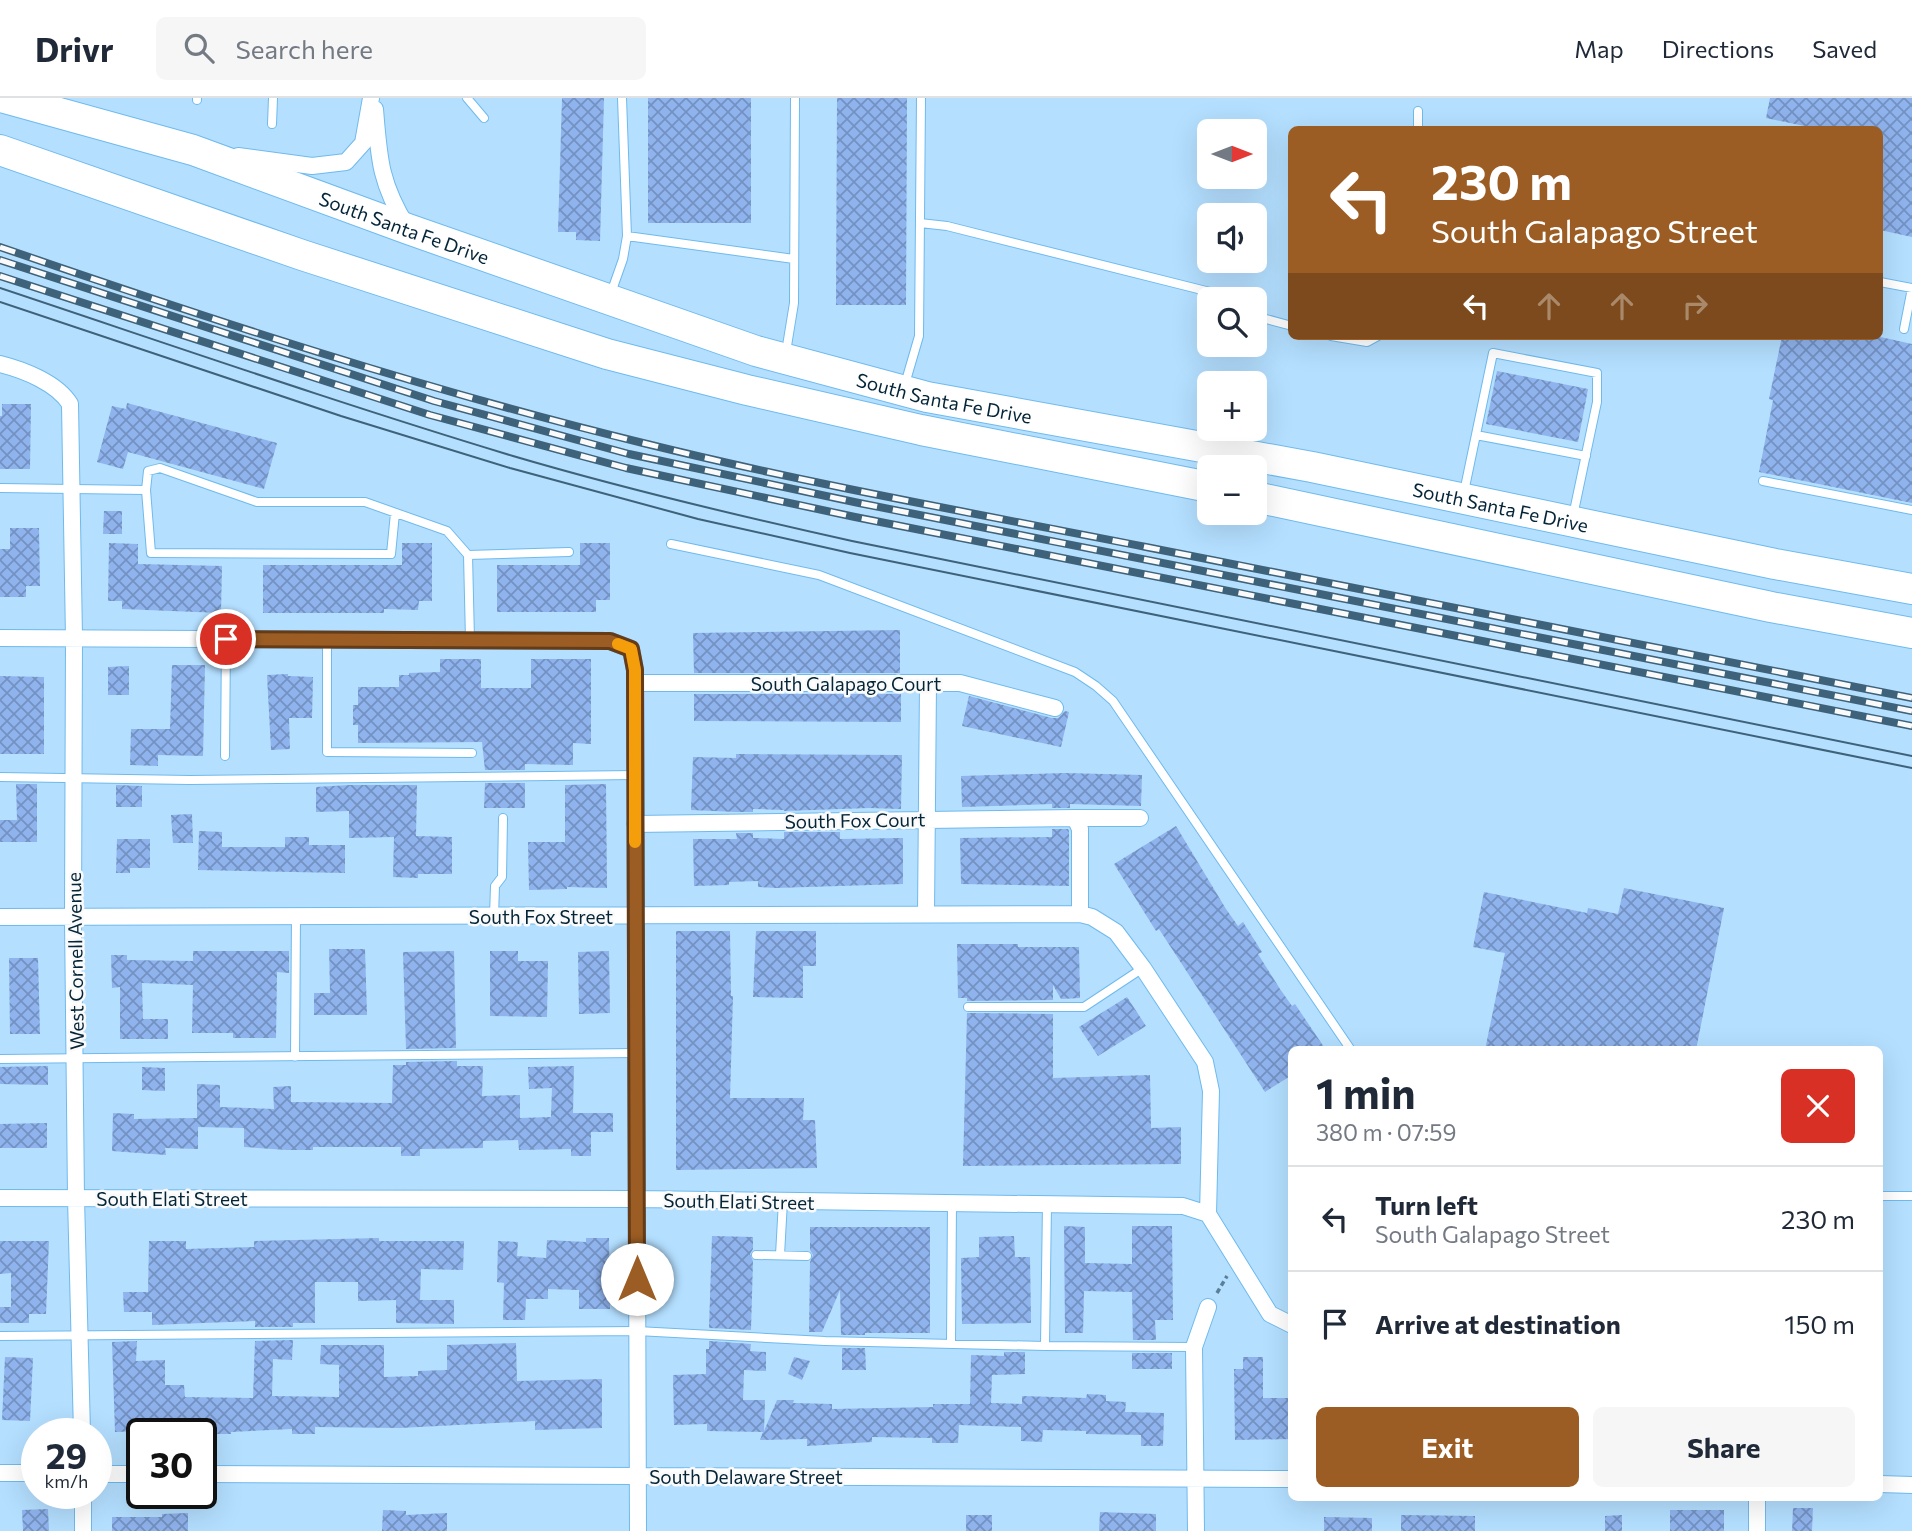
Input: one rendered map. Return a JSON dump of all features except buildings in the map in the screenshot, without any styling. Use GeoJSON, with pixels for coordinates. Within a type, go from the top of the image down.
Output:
{"type":"FeatureCollection","features":[{"type":"Feature","properties":{"kind":"highway","name":"South Santa Fe Drive"},"geometry":{"type":"LineString","coordinates":[[5,98],[194,150],[408,229],[756,351],[927,397],[1305,465],[1775,564],[1912,589]]}},
{"type":"Feature","properties":{"kind":"highway","name":"South Santa Fe Drive"},"geometry":{"type":"LineString","coordinates":[[0,150],[302,255],[607,354],[921,430],[1197,485]]}},
{"type":"Feature","properties":{"kind":"highway"},"geometry":{"type":"LineString","coordinates":[[1267,500],[1771,607],[1912,633]]}},
{"type":"Feature","properties":{"kind":"street"},"geometry":{"type":"LineString","coordinates":[[194,150],[312,166],[346,162],[363,143],[373,98]]}},
{"type":"Feature","properties":{"kind":"street"},"geometry":{"type":"LineString","coordinates":[[373,98],[380,167],[390,200],[408,229]]}},
{"type":"Feature","properties":{"kind":"street","name":"West Cornell Avenue"},"geometry":{"type":"LineString","coordinates":[[0,365],[12,367],[62,391],[70,404],[74,638],[76,1198],[82,1418]]}},
{"type":"Feature","properties":{"kind":"street"},"geometry":{"type":"LineString","coordinates":[[0,638],[610,641],[631,649],[635,683],[638,1531]]}},
{"type":"Feature","properties":{"kind":"street","name":"South Galapago Court"},"geometry":{"type":"LineString","coordinates":[[635,683],[960,683],[1055,708]]}},
{"type":"Feature","properties":{"kind":"street"},"geometry":{"type":"LineString","coordinates":[[926,914],[928,683]]}},
{"type":"Feature","properties":{"kind":"street"},"geometry":{"type":"LineString","coordinates":[[1075,818],[1080,829],[1080,914]]}},
{"type":"Feature","properties":{"kind":"street","name":"South Fox Court"},"geometry":{"type":"LineString","coordinates":[[635,824],[1140,818]]}},
{"type":"Feature","properties":{"kind":"street","name":"South Fox Street"},"geometry":{"type":"LineString","coordinates":[[0,917],[1080,914],[1092,917],[1116,932],[1205,1062],[1211,1091],[1208,1214]]}},
{"type":"Feature","properties":{"kind":"street","name":"South Elati Street"},"geometry":{"type":"LineString","coordinates":[[0,1198],[636,1199],[1046,1204],[1183,1206],[1208,1214]]}},
{"type":"Feature","properties":{"kind":"street"},"geometry":{"type":"LineString","coordinates":[[1208,1214],[1270,1314],[1288,1323]]}},
{"type":"Feature","properties":{"kind":"street"},"geometry":{"type":"LineString","coordinates":[[1196,1531],[1195,1347],[1208,1307]]}},
{"type":"Feature","properties":{"kind":"street"},"geometry":{"type":"LineString","coordinates":[[0,1473],[21,1474]]}},
{"type":"Feature","properties":{"kind":"street","name":"South Delaware Street"},"geometry":{"type":"LineString","coordinates":[[217,1474],[1288,1479]]}},
{"type":"Feature","properties":{"kind":"street"},"geometry":{"type":"LineString","coordinates":[[1883,1484],[1912,1485]]}},
{"type":"Feature","properties":{"kind":"street"},"geometry":{"type":"LineString","coordinates":[[1757,1501],[1757,1531]]}},
{"type":"Feature","properties":{"kind":"street"},"geometry":{"type":"LineString","coordinates":[[83,1509],[83,1531]]}},
{"type":"Feature","properties":{"kind":"lane"},"geometry":{"type":"LineString","coordinates":[[272,124],[273,98]]}},
{"type":"Feature","properties":{"kind":"lane"},"geometry":{"type":"LineString","coordinates":[[467,98],[484,118]]}},
{"type":"Feature","properties":{"kind":"lane"},"geometry":{"type":"LineString","coordinates":[[608,299],[623,259],[627,236],[622,98]]}},
{"type":"Feature","properties":{"kind":"lane"},"geometry":{"type":"LineString","coordinates":[[785,359],[794,303],[795,98]]}},
{"type":"Feature","properties":{"kind":"lane"},"geometry":{"type":"LineString","coordinates":[[903,390],[919,336],[921,98]]}},
{"type":"Feature","properties":{"kind":"lane"},"geometry":{"type":"LineString","coordinates":[[1418,111],[1418,126]]}},
{"type":"Feature","properties":{"kind":"lane"},"geometry":{"type":"LineString","coordinates":[[920,223],[947,226],[1197,289]]}},
{"type":"Feature","properties":{"kind":"lane"},"geometry":{"type":"LineString","coordinates":[[627,236],[794,259]]}},
{"type":"Feature","properties":{"kind":"lane"},"geometry":{"type":"LineString","coordinates":[[1883,283],[1912,288],[1904,329]]}},
{"type":"Feature","properties":{"kind":"lane"},"geometry":{"type":"LineString","coordinates":[[1267,319],[1288,325]]}},
{"type":"Feature","properties":{"kind":"lane"},"geometry":{"type":"LineString","coordinates":[[1462,498],[1493,353],[1597,373],[1597,402],[1572,521]]}},
{"type":"Feature","properties":{"kind":"lane"},"geometry":{"type":"LineString","coordinates":[[1476,435],[1586,456]]}},
{"type":"Feature","properties":{"kind":"lane"},"geometry":{"type":"LineString","coordinates":[[395,513],[391,554],[151,553],[146,491],[148,471],[160,468],[257,502],[365,502],[447,531],[468,555],[470,640]]}},
{"type":"Feature","properties":{"kind":"lane"},"geometry":{"type":"LineString","coordinates":[[1763,481],[1912,510]]}},
{"type":"Feature","properties":{"kind":"lane"},"geometry":{"type":"LineString","coordinates":[[0,488],[146,491]]}},
{"type":"Feature","properties":{"kind":"lane"},"geometry":{"type":"LineString","coordinates":[[671,544],[818,575],[1075,672],[1097,686],[1113,701],[1348,1046]]}},
{"type":"Feature","properties":{"kind":"lane"},"geometry":{"type":"LineString","coordinates":[[468,555],[569,552]]}},
{"type":"Feature","properties":{"kind":"lane"},"geometry":{"type":"LineString","coordinates":[[225,756],[226,639]]}},
{"type":"Feature","properties":{"kind":"lane"},"geometry":{"type":"LineString","coordinates":[[327,639],[327,751],[472,753]]}},
{"type":"Feature","properties":{"kind":"lane"},"geometry":{"type":"LineString","coordinates":[[0,776],[190,780],[635,775]]}},
{"type":"Feature","properties":{"kind":"lane"},"geometry":{"type":"LineString","coordinates":[[494,916],[495,886],[502,877],[503,818]]}},
{"type":"Feature","properties":{"kind":"lane"},"geometry":{"type":"LineString","coordinates":[[295,1057],[296,917]]}},
{"type":"Feature","properties":{"kind":"lane"},"geometry":{"type":"LineString","coordinates":[[968,1007],[1084,1007],[1143,968]]}},
{"type":"Feature","properties":{"kind":"lane"},"geometry":{"type":"LineString","coordinates":[[0,1059],[636,1053]]}},
{"type":"Feature","properties":{"kind":"lane"},"geometry":{"type":"LineString","coordinates":[[1883,1196],[1912,1196]]}},
{"type":"Feature","properties":{"kind":"lane"},"geometry":{"type":"LineString","coordinates":[[780,1255],[783,1201]]}},
{"type":"Feature","properties":{"kind":"lane"},"geometry":{"type":"LineString","coordinates":[[951,1344],[952,1203]]}},
{"type":"Feature","properties":{"kind":"lane"},"geometry":{"type":"LineString","coordinates":[[1045,1346],[1046,1204]]}},
{"type":"Feature","properties":{"kind":"lane"},"geometry":{"type":"LineString","coordinates":[[756,1255],[807,1256]]}},
{"type":"Feature","properties":{"kind":"lane"},"geometry":{"type":"LineString","coordinates":[[0,1336],[637,1331],[825,1341],[1195,1347]]}},
{"type":"Feature","properties":{"kind":"path"},"geometry":{"type":"LineString","coordinates":[[1208,1307],[1236,1261]]}},
{"type":"Feature","properties":{"kind":"tram line"},"geometry":{"type":"LineString","coordinates":[[0,288],[449,436],[682,502],[852,541],[1912,756]]}},
{"type":"Feature","properties":{"kind":"tram line"},"geometry":{"type":"LineString","coordinates":[[0,302],[341,416],[510,468],[698,519],[850,553],[1912,768]]}},
{"type":"Feature","properties":{"kind":"railway"},"geometry":{"type":"LineString","coordinates":[[0,247],[159,301],[400,377],[561,422],[705,458],[894,498],[1912,698]]}},
{"type":"Feature","properties":{"kind":"railway"},"geometry":{"type":"LineString","coordinates":[[0,260],[434,401],[629,454],[859,503],[1912,711]]}},
{"type":"Feature","properties":{"kind":"railway"},"geometry":{"type":"LineString","coordinates":[[0,276],[430,415],[626,468],[855,517],[1912,726]]}},
{"type":"Feature","properties":{"kind":"slow traffic"},"geometry":{"type":"LineString","coordinates":[[618,644],[631,649],[635,670],[635,842]]}},
{"type":"Feature","properties":{"kind":"route"},"geometry":{"type":"LineString","coordinates":[[226,639],[610,641],[631,649],[635,670],[637,1279]]}}]}
